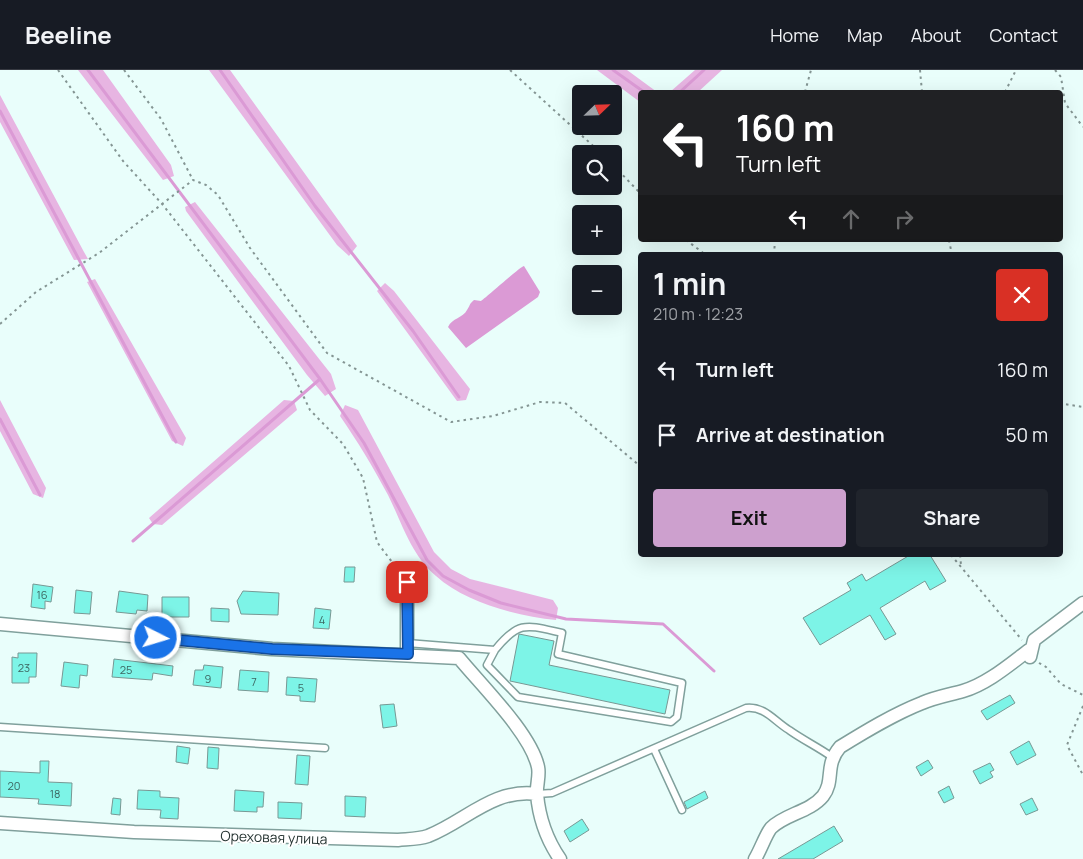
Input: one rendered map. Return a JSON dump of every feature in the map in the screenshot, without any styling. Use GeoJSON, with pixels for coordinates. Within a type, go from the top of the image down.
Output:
{"type":"FeatureCollection","features":[{"type":"Feature","properties":{"kind":"street"},"geometry":{"type":"LineString","coordinates":[[407,582],[408,648]]}},
{"type":"Feature","properties":{"kind":"street"},"geometry":{"type":"LineString","coordinates":[[755,859],[770,829],[812,805],[822,796],[830,784],[829,772],[832,757],[840,747],[920,704],[944,695],[963,691],[1009,666],[1029,654],[1034,640],[1083,602]]}},
{"type":"Feature","properties":{"kind":"street"},"geometry":{"type":"LineString","coordinates":[[0,624],[272,649],[408,648],[459,658],[524,737],[538,768],[537,794],[549,842],[560,859]]}},
{"type":"Feature","properties":{"kind":"street","name":"Ореховая улица"},"geometry":{"type":"LineString","coordinates":[[0,823],[134,832],[398,840],[431,835],[493,799],[523,792],[537,794]]}},
{"type":"Feature","properties":{"kind":"lane"},"geometry":{"type":"LineString","coordinates":[[530,625],[562,633],[558,654],[682,683],[677,718],[671,722],[518,697],[487,665],[495,650],[509,631],[530,625]]}},
{"type":"Feature","properties":{"kind":"lane"},"geometry":{"type":"LineString","coordinates":[[408,648],[495,650]]}},
{"type":"Feature","properties":{"kind":"lane"},"geometry":{"type":"LineString","coordinates":[[537,794],[552,794],[746,708],[754,707],[762,710],[788,730],[832,757]]}},
{"type":"Feature","properties":{"kind":"lane"},"geometry":{"type":"LineString","coordinates":[[0,727],[324,748]]}},
{"type":"Feature","properties":{"kind":"lane"},"geometry":{"type":"LineString","coordinates":[[654,749],[682,810]]}},
{"type":"Feature","properties":{"kind":"path"},"geometry":{"type":"LineString","coordinates":[[58,70],[123,161],[163,205],[289,366],[310,410],[343,444],[363,478],[376,542],[407,582]]}},
{"type":"Feature","properties":{"kind":"path"},"geometry":{"type":"LineString","coordinates":[[124,70],[161,119],[193,180],[206,185],[218,195],[250,248],[327,352],[451,422],[493,416],[540,402],[565,403],[638,464]]}},
{"type":"Feature","properties":{"kind":"path"},"geometry":{"type":"LineString","coordinates":[[510,70],[592,145]]}},
{"type":"Feature","properties":{"kind":"path"},"geometry":{"type":"LineString","coordinates":[[806,90],[812,70]]}},
{"type":"Feature","properties":{"kind":"path"},"geometry":{"type":"LineString","coordinates":[[1006,90],[1016,70]]}},
{"type":"Feature","properties":{"kind":"path"},"geometry":{"type":"LineString","coordinates":[[1055,70],[1061,76],[1065,103],[1083,127]]}},
{"type":"Feature","properties":{"kind":"path"},"geometry":{"type":"LineString","coordinates":[[919,71],[922,90]]}},
{"type":"Feature","properties":{"kind":"path"},"geometry":{"type":"LineString","coordinates":[[622,174],[638,191]]}},
{"type":"Feature","properties":{"kind":"path"},"geometry":{"type":"LineString","coordinates":[[0,324],[36,292],[99,253],[193,180]]}},
{"type":"Feature","properties":{"kind":"path"},"geometry":{"type":"LineString","coordinates":[[689,242],[702,252]]}},
{"type":"Feature","properties":{"kind":"path"},"geometry":{"type":"LineString","coordinates":[[1063,404],[1083,407]]}},
{"type":"Feature","properties":{"kind":"path"},"geometry":{"type":"LineString","coordinates":[[953,557],[1029,654],[1046,667],[1061,684],[1083,695]]}},
{"type":"Feature","properties":{"kind":"path"},"geometry":{"type":"LineString","coordinates":[[960,557],[961,566]]}},
{"type":"Feature","properties":{"kind":"path"},"geometry":{"type":"LineString","coordinates":[[1083,706],[1067,745],[1083,775]]}},
{"type":"Feature","properties":{"kind":"shaded area"},"geometry":{"type":"Polygon","coordinates":[[[78,70],[103,70],[171,165],[174,176],[163,180],[78,70]]]}},
{"type":"Feature","properties":{"kind":"shaded area"},"geometry":{"type":"Polygon","coordinates":[[[209,70],[230,70],[357,246],[349,256],[337,245],[209,70]]]}},
{"type":"Feature","properties":{"kind":"shaded area"},"geometry":{"type":"Polygon","coordinates":[[[597,70],[627,70],[654,90],[638,90],[638,101],[622,89],[622,85],[617,85],[597,70]]]}},
{"type":"Feature","properties":{"kind":"shaded area"},"geometry":{"type":"Polygon","coordinates":[[[695,70],[722,70],[700,90],[672,90],[695,70]]]}},
{"type":"Feature","properties":{"kind":"shaded area"},"geometry":{"type":"Polygon","coordinates":[[[0,95],[88,259],[74,260],[0,122],[0,95]]]}},
{"type":"Feature","properties":{"kind":"shaded area"},"geometry":{"type":"Polygon","coordinates":[[[195,202],[331,374],[336,389],[325,396],[307,375],[186,211],[185,207],[195,202]]]}},
{"type":"Feature","properties":{"kind":"shaded area"},"geometry":{"type":"Polygon","coordinates":[[[524,266],[540,292],[538,297],[466,348],[448,327],[450,324],[465,313],[474,300],[481,301],[524,266]]]}},
{"type":"Feature","properties":{"kind":"shaded area"},"geometry":{"type":"Polygon","coordinates":[[[95,279],[186,438],[183,446],[172,441],[87,282],[95,279]]]}},
{"type":"Feature","properties":{"kind":"shaded area"},"geometry":{"type":"Polygon","coordinates":[[[385,283],[394,291],[470,389],[466,400],[457,401],[377,291],[385,283]]]}},
{"type":"Feature","properties":{"kind":"shaded area"},"geometry":{"type":"Polygon","coordinates":[[[0,400],[46,488],[43,498],[33,494],[0,431],[0,400]]]}},
{"type":"Feature","properties":{"kind":"shaded area"},"geometry":{"type":"Polygon","coordinates":[[[284,400],[294,401],[297,410],[162,525],[153,524],[149,518],[284,400]]]}},
{"type":"Feature","properties":{"kind":"shaded area"},"geometry":{"type":"Polygon","coordinates":[[[345,405],[358,410],[434,552],[451,569],[470,579],[553,600],[558,608],[556,620],[525,615],[477,601],[448,585],[427,568],[414,549],[377,474],[340,416],[345,405]]]}},
{"type":"Feature","properties":{"kind":"building"},"geometry":{"type":"Polygon","coordinates":[[[907,557],[931,557],[946,581],[930,590],[925,581],[880,608],[896,634],[885,640],[870,615],[820,645],[803,618],[851,590],[847,583],[862,574],[866,581],[907,557]]]}},
{"type":"Feature","properties":{"kind":"building"},"geometry":{"type":"Polygon","coordinates":[[[345,567],[355,567],[354,582],[344,582],[345,567]]]}},
{"type":"Feature","properties":{"kind":"building"},"geometry":{"type":"Polygon","coordinates":[[[33,584],[53,587],[51,602],[45,601],[45,609],[31,607],[33,584]]]}},
{"type":"Feature","properties":{"kind":"building"},"geometry":{"type":"Polygon","coordinates":[[[76,590],[92,592],[90,614],[74,613],[76,590]]]}},
{"type":"Feature","properties":{"kind":"building"},"geometry":{"type":"Polygon","coordinates":[[[119,591],[148,595],[147,611],[137,610],[136,614],[116,612],[119,591]]]}},
{"type":"Feature","properties":{"kind":"building"},"geometry":{"type":"Polygon","coordinates":[[[243,591],[279,593],[278,615],[241,614],[237,601],[243,591]]]}},
{"type":"Feature","properties":{"kind":"building"},"geometry":{"type":"Polygon","coordinates":[[[162,597],[189,597],[189,617],[162,617],[162,597]]]}},
{"type":"Feature","properties":{"kind":"building"},"geometry":{"type":"Polygon","coordinates":[[[211,608],[229,609],[229,622],[211,621],[211,608]]]}},
{"type":"Feature","properties":{"kind":"building"},"geometry":{"type":"Polygon","coordinates":[[[315,608],[331,610],[329,629],[313,628],[315,608]]]}},
{"type":"Feature","properties":{"kind":"building"},"geometry":{"type":"Polygon","coordinates":[[[519,634],[554,641],[549,665],[670,690],[665,714],[510,681],[519,634]]]}},
{"type":"Feature","properties":{"kind":"building"},"geometry":{"type":"Polygon","coordinates":[[[18,653],[37,653],[36,677],[29,677],[29,683],[12,683],[12,657],[18,658],[18,653]]]}},
{"type":"Feature","properties":{"kind":"building"},"geometry":{"type":"Polygon","coordinates":[[[114,659],[173,666],[172,676],[153,673],[152,680],[112,677],[114,659]]]}},
{"type":"Feature","properties":{"kind":"building"},"geometry":{"type":"Polygon","coordinates":[[[64,662],[88,665],[87,676],[80,675],[79,688],[61,686],[64,662]]]}},
{"type":"Feature","properties":{"kind":"building"},"geometry":{"type":"Polygon","coordinates":[[[204,665],[223,667],[221,688],[193,685],[195,670],[203,670],[204,665]]]}},
{"type":"Feature","properties":{"kind":"building"},"geometry":{"type":"Polygon","coordinates":[[[240,670],[269,672],[268,692],[238,690],[240,670]]]}},
{"type":"Feature","properties":{"kind":"building"},"geometry":{"type":"Polygon","coordinates":[[[287,677],[317,679],[315,702],[300,701],[300,696],[286,695],[287,677]]]}},
{"type":"Feature","properties":{"kind":"building"},"geometry":{"type":"Polygon","coordinates":[[[1010,695],[1015,703],[987,720],[981,711],[1010,695]]]}},
{"type":"Feature","properties":{"kind":"building"},"geometry":{"type":"Polygon","coordinates":[[[394,704],[397,726],[383,728],[380,705],[394,704]]]}},
{"type":"Feature","properties":{"kind":"building"},"geometry":{"type":"Polygon","coordinates":[[[1029,741],[1036,755],[1017,765],[1010,752],[1029,741]]]}},
{"type":"Feature","properties":{"kind":"building"},"geometry":{"type":"Polygon","coordinates":[[[177,746],[190,748],[188,764],[176,762],[177,746]]]}},
{"type":"Feature","properties":{"kind":"building"},"geometry":{"type":"Polygon","coordinates":[[[208,747],[219,748],[218,769],[207,768],[208,747]]]}},
{"type":"Feature","properties":{"kind":"building"},"geometry":{"type":"Polygon","coordinates":[[[297,755],[310,756],[308,785],[295,784],[297,755]]]}},
{"type":"Feature","properties":{"kind":"building"},"geometry":{"type":"Polygon","coordinates":[[[928,760],[933,768],[921,776],[916,767],[928,760]]]}},
{"type":"Feature","properties":{"kind":"building"},"geometry":{"type":"Polygon","coordinates":[[[40,761],[49,761],[48,782],[72,783],[71,806],[38,804],[39,799],[0,797],[0,771],[40,773],[40,761]]]}},
{"type":"Feature","properties":{"kind":"building"},"geometry":{"type":"Polygon","coordinates":[[[990,763],[994,770],[990,772],[993,777],[980,784],[973,771],[990,763]]]}},
{"type":"Feature","properties":{"kind":"building"},"geometry":{"type":"Polygon","coordinates":[[[949,786],[954,798],[944,803],[938,792],[949,786]]]}},
{"type":"Feature","properties":{"kind":"building"},"geometry":{"type":"Polygon","coordinates":[[[138,790],[160,791],[160,797],[179,798],[178,819],[160,818],[161,810],[137,809],[138,790]]]}},
{"type":"Feature","properties":{"kind":"building"},"geometry":{"type":"Polygon","coordinates":[[[235,790],[264,792],[263,807],[257,807],[257,812],[234,811],[235,790]]]}},
{"type":"Feature","properties":{"kind":"building"},"geometry":{"type":"Polygon","coordinates":[[[705,791],[708,798],[687,809],[684,802],[705,791]]]}},
{"type":"Feature","properties":{"kind":"building"},"geometry":{"type":"Polygon","coordinates":[[[345,796],[366,797],[365,817],[345,816],[345,796]]]}},
{"type":"Feature","properties":{"kind":"building"},"geometry":{"type":"Polygon","coordinates":[[[113,798],[121,799],[120,815],[111,814],[113,798]]]}},
{"type":"Feature","properties":{"kind":"building"},"geometry":{"type":"Polygon","coordinates":[[[1032,798],[1038,810],[1026,815],[1020,804],[1032,798]]]}},
{"type":"Feature","properties":{"kind":"building"},"geometry":{"type":"Polygon","coordinates":[[[278,802],[302,803],[301,819],[278,818],[278,802]]]}},
{"type":"Feature","properties":{"kind":"building"},"geometry":{"type":"Polygon","coordinates":[[[582,819],[589,830],[570,842],[564,831],[582,819]]]}},
{"type":"Feature","properties":{"kind":"building"},"geometry":{"type":"Polygon","coordinates":[[[834,826],[843,841],[813,859],[778,859],[834,826]]]}},
{"type":"Feature","properties":{"kind":"waterway"},"geometry":{"type":"LineString","coordinates":[[88,70],[320,379],[364,443],[427,560],[443,576],[469,590],[501,603],[566,619],[663,624],[714,671]]}},
{"type":"Feature","properties":{"kind":"waterway"},"geometry":{"type":"LineString","coordinates":[[220,70],[315,206],[413,331],[459,397]]}},
{"type":"Feature","properties":{"kind":"waterway"},"geometry":{"type":"LineString","coordinates":[[613,70],[641,90]]}},
{"type":"Feature","properties":{"kind":"waterway"},"geometry":{"type":"LineString","coordinates":[[682,90],[704,70]]}},
{"type":"Feature","properties":{"kind":"waterway"},"geometry":{"type":"LineString","coordinates":[[0,111],[176,442]]}},
{"type":"Feature","properties":{"kind":"waterway"},"geometry":{"type":"LineString","coordinates":[[133,541],[320,379]]}},
{"type":"Feature","properties":{"kind":"waterway"},"geometry":{"type":"LineString","coordinates":[[0,419],[40,495]]}},
{"type":"Feature","properties":{"kind":"route"},"geometry":{"type":"LineString","coordinates":[[156,638],[272,649],[408,654],[407,582]]}}]}
